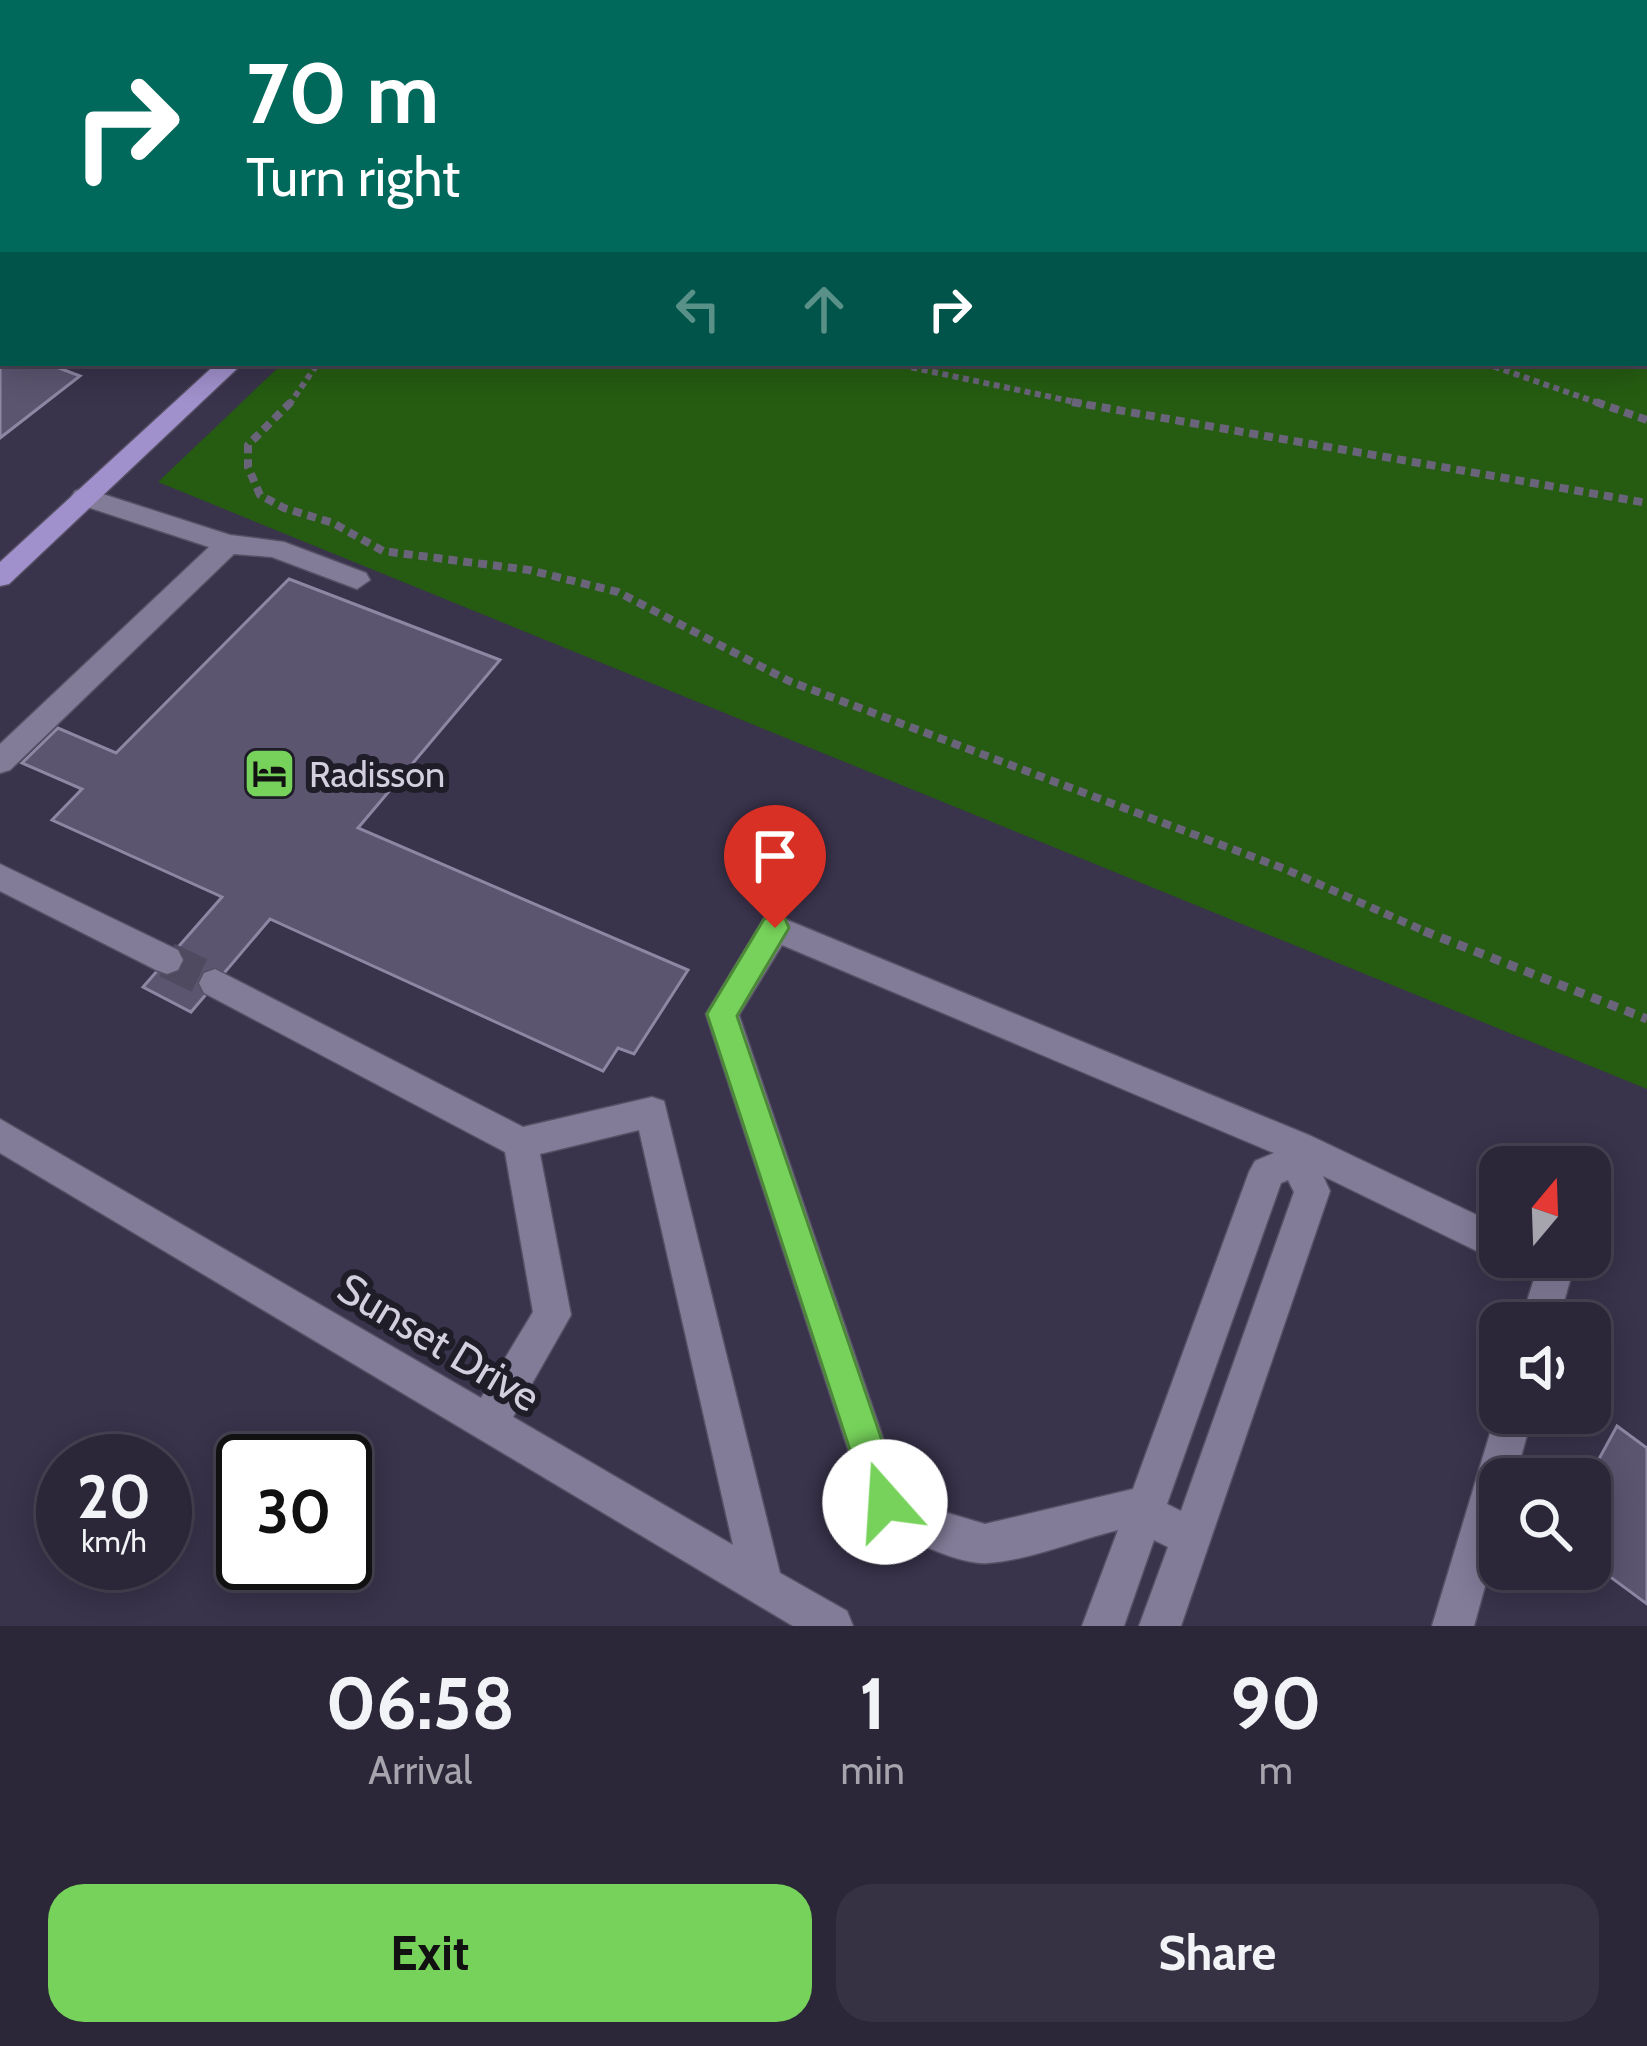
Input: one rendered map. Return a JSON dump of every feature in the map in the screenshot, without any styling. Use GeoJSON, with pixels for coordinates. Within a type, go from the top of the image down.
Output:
{"type":"FeatureCollection","features":[{"type":"Feature","properties":{"kind":"main road"},"geometry":{"type":"LineString","coordinates":[[0,577],[228,366]]}},
{"type":"Feature","properties":{"kind":"street"},"geometry":{"type":"LineString","coordinates":[[554,0],[582,0]]}},
{"type":"Feature","properties":{"kind":"street"},"geometry":{"type":"LineString","coordinates":[[84,497],[228,544],[275,548],[357,580]]}},
{"type":"Feature","properties":{"kind":"street"},"geometry":{"type":"LineString","coordinates":[[0,559],[37,542]]}},
{"type":"Feature","properties":{"kind":"street"},"geometry":{"type":"LineString","coordinates":[[0,762],[228,544]]}},
{"type":"Feature","properties":{"kind":"street"},"geometry":{"type":"LineString","coordinates":[[0,877],[167,960]]}},
{"type":"Feature","properties":{"kind":"street"},"geometry":{"type":"LineString","coordinates":[[1192,1538],[1128,1507],[985,1544],[933,1529],[885,1502],[722,1014],[775,928],[1479,1235]]}},
{"type":"Feature","properties":{"kind":"street"},"geometry":{"type":"LineString","coordinates":[[215,982],[521,1143],[652,1112],[763,1585]]}},
{"type":"Feature","properties":{"kind":"street","name":"Sunset Drive"},"geometry":{"type":"LineString","coordinates":[[0,1135],[832,1626]]}},
{"type":"Feature","properties":{"kind":"street"},"geometry":{"type":"LineString","coordinates":[[488,1423],[552,1315],[521,1143]]}},
{"type":"Feature","properties":{"kind":"street"},"geometry":{"type":"LineString","coordinates":[[1103,1626],[1267,1172],[1297,1153]]}},
{"type":"Feature","properties":{"kind":"street"},"geometry":{"type":"LineString","coordinates":[[1160,1626],[1312,1190],[1297,1153]]}},
{"type":"Feature","properties":{"kind":"street"},"geometry":{"type":"LineString","coordinates":[[1199,1355],[1249,1377]]}},
{"type":"Feature","properties":{"kind":"street"},"geometry":{"type":"LineString","coordinates":[[1453,1626],[1508,1434]]}},
{"type":"Feature","properties":{"kind":"path"},"geometry":{"type":"LineString","coordinates":[[316,366],[286,410],[248,445],[250,478],[277,508],[334,524],[374,550],[529,570],[618,592],[789,681],[1285,869],[1546,983],[1647,1019]]}},
{"type":"Feature","properties":{"kind":"path"},"geometry":{"type":"LineString","coordinates":[[903,366],[1323,449],[1647,503]]}},
{"type":"Feature","properties":{"kind":"path"},"geometry":{"type":"LineString","coordinates":[[1493,366],[1647,420]]}},
{"type":"Feature","properties":{"kind":"green space"},"geometry":{"type":"Polygon","coordinates":[[[280,366],[1647,366],[1647,1089],[158,482],[280,366]]]}},
{"type":"Feature","properties":{"kind":"building"},"geometry":{"type":"Polygon","coordinates":[[[0,366],[54,366],[80,376],[0,438],[0,366]]]}},
{"type":"Feature","properties":{"kind":"building"},"geometry":{"type":"Polygon","coordinates":[[[289,579],[500,660],[358,828],[688,970],[634,1054],[618,1048],[603,1071],[270,919],[191,1012],[143,987],[222,897],[52,820],[82,789],[22,763],[58,728],[116,753],[289,579]]]}},
{"type":"Feature","properties":{"kind":"building"},"geometry":{"type":"Polygon","coordinates":[[[1617,1426],[1647,1448],[1647,1604],[1611,1577],[1611,1458],[1599,1458],[1617,1426]]]}},
{"type":"Feature","properties":{"kind":"tunnel"},"geometry":{"type":"LineString","coordinates":[[167,960],[215,983]]}},
{"type":"Feature","properties":{"kind":"place","name":"Radisson"},"geometry":{"type":"Point","coordinates":[270,774]}},
{"type":"Feature","properties":{"kind":"route"},"geometry":{"type":"LineString","coordinates":[[775,928],[722,1014],[885,1502]]}}]}
